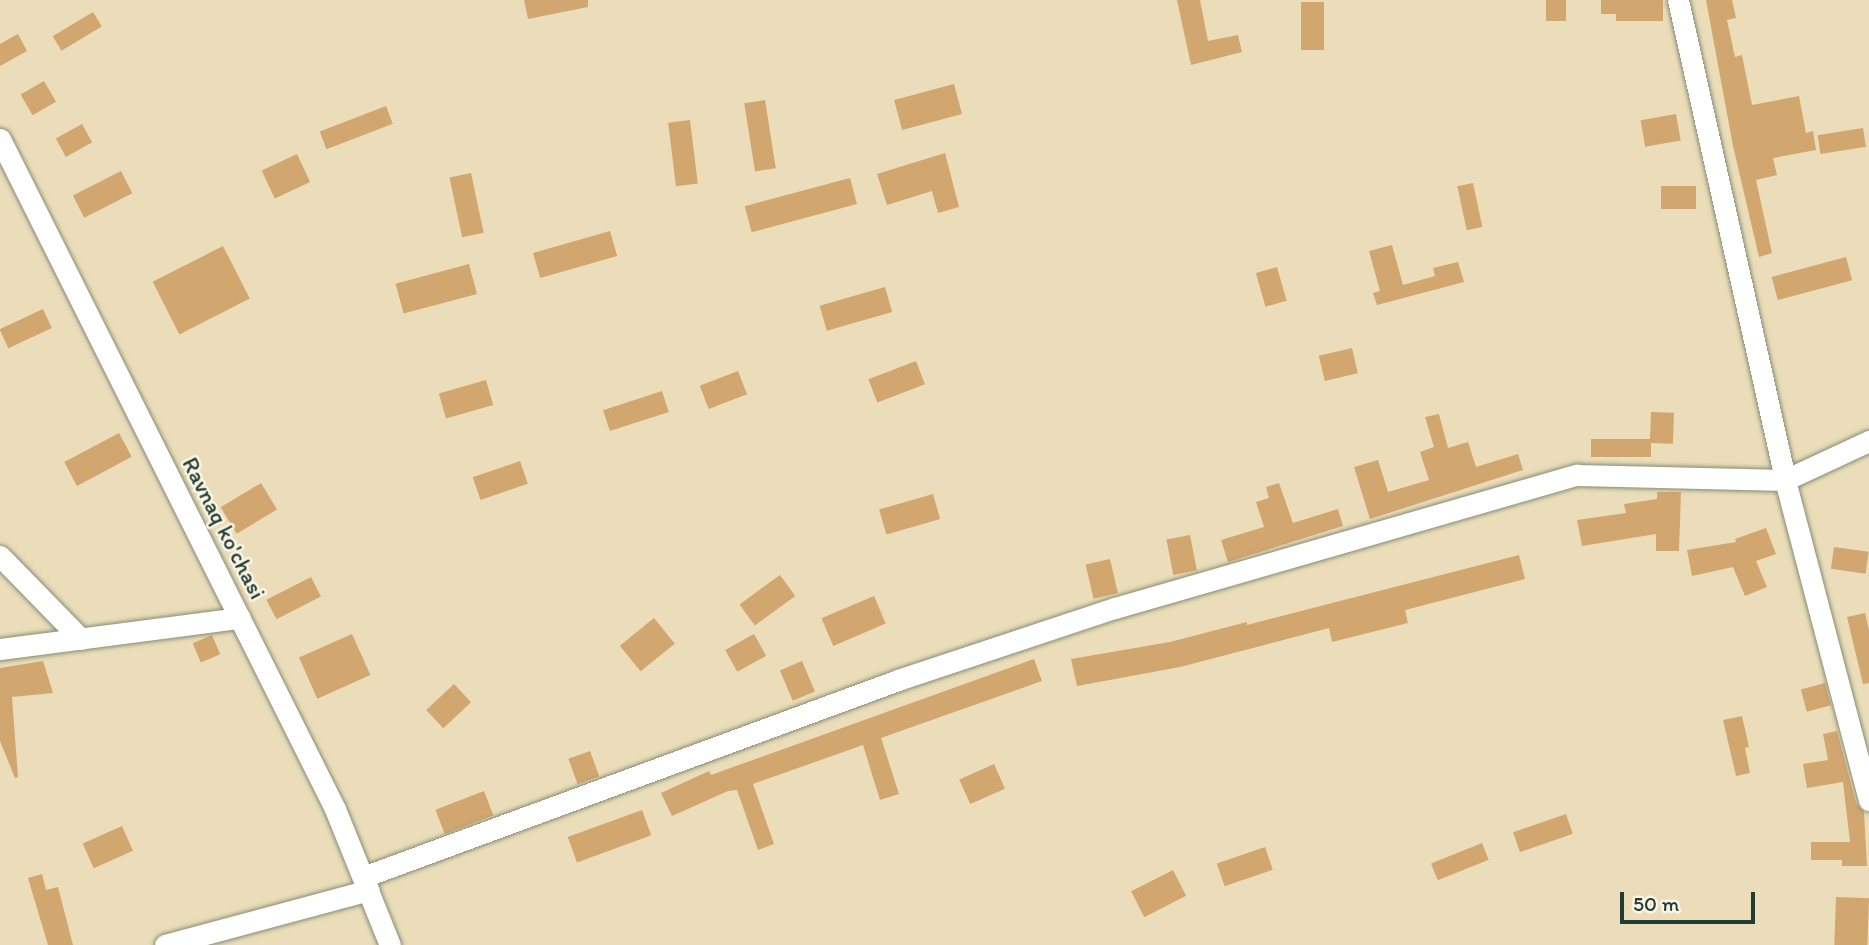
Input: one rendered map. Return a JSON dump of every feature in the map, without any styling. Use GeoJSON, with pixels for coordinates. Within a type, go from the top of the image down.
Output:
{"type":"FeatureCollection","features":[{"type":"Feature","properties":{"kind":"street"},"geometry":{"type":"LineString","coordinates":[[1678,0],[1785,481],[1869,800]]}},
{"type":"Feature","properties":{"kind":"street","name":"Ravnaq ko'chasi"},"geometry":{"type":"LineString","coordinates":[[0,139],[335,809],[390,945]]}},
{"type":"Feature","properties":{"kind":"street"},"geometry":{"type":"LineString","coordinates":[[165,945],[366,884],[833,704],[1102,612],[1577,475],[1785,481],[1869,441]]}},
{"type":"Feature","properties":{"kind":"street"},"geometry":{"type":"LineString","coordinates":[[0,556],[81,639]]}},
{"type":"Feature","properties":{"kind":"street"},"geometry":{"type":"LineString","coordinates":[[0,649],[240,618]]}},
{"type":"Feature","properties":{"kind":"building"},"geometry":{"type":"Polygon","coordinates":[[[524,0],[588,0],[588,7],[528,19],[524,0]]]}},
{"type":"Feature","properties":{"kind":"building"},"geometry":{"type":"Polygon","coordinates":[[[1177,0],[1200,0],[1208,41],[1238,35],[1242,52],[1191,65],[1177,0]]]}},
{"type":"Feature","properties":{"kind":"building"},"geometry":{"type":"Polygon","coordinates":[[[1546,0],[1566,0],[1566,21],[1546,21],[1546,0]]]}},
{"type":"Feature","properties":{"kind":"building"},"geometry":{"type":"Polygon","coordinates":[[[1601,0],[1663,0],[1663,21],[1616,21],[1616,14],[1601,14],[1601,0]]]}},
{"type":"Feature","properties":{"kind":"building"},"geometry":{"type":"Polygon","coordinates":[[[1706,0],[1732,0],[1736,18],[1727,20],[1735,57],[1742,55],[1752,105],[1799,96],[1806,133],[1813,131],[1816,150],[1773,158],[1777,175],[1756,180],[1772,253],[1759,257],[1733,146],[1706,0]]]}},
{"type":"Feature","properties":{"kind":"building"},"geometry":{"type":"Polygon","coordinates":[[[1301,2],[1324,2],[1324,50],[1301,50],[1301,2]]]}},
{"type":"Feature","properties":{"kind":"building"},"geometry":{"type":"Polygon","coordinates":[[[93,12],[102,27],[61,51],[53,36],[93,12]]]}},
{"type":"Feature","properties":{"kind":"building"},"geometry":{"type":"Polygon","coordinates":[[[18,34],[27,51],[0,66],[0,44],[18,34]]]}},
{"type":"Feature","properties":{"kind":"building"},"geometry":{"type":"Polygon","coordinates":[[[44,81],[56,102],[33,115],[21,95],[44,81]]]}},
{"type":"Feature","properties":{"kind":"building"},"geometry":{"type":"Polygon","coordinates":[[[954,84],[962,114],[902,130],[894,100],[954,84]]]}},
{"type":"Feature","properties":{"kind":"building"},"geometry":{"type":"Polygon","coordinates":[[[765,100],[776,168],[755,171],[744,103],[765,100]]]}},
{"type":"Feature","properties":{"kind":"building"},"geometry":{"type":"Polygon","coordinates":[[[386,106],[393,124],[327,149],[320,131],[386,106]]]}},
{"type":"Feature","properties":{"kind":"building"},"geometry":{"type":"Polygon","coordinates":[[[1676,114],[1681,141],[1645,147],[1641,120],[1676,114]]]}},
{"type":"Feature","properties":{"kind":"building"},"geometry":{"type":"Polygon","coordinates":[[[690,120],[698,184],[676,186],[668,123],[690,120]]]}},
{"type":"Feature","properties":{"kind":"building"},"geometry":{"type":"Polygon","coordinates":[[[82,124],[92,142],[66,157],[56,139],[82,124]]]}},
{"type":"Feature","properties":{"kind":"building"},"geometry":{"type":"Polygon","coordinates":[[[1863,128],[1866,147],[1821,154],[1818,135],[1863,128]]]}},
{"type":"Feature","properties":{"kind":"building"},"geometry":{"type":"Polygon","coordinates":[[[945,153],[959,207],[938,213],[932,191],[887,205],[877,174],[945,153]]]}},
{"type":"Feature","properties":{"kind":"building"},"geometry":{"type":"Polygon","coordinates":[[[297,154],[310,182],[275,199],[262,170],[297,154]]]}},
{"type":"Feature","properties":{"kind":"building"},"geometry":{"type":"Polygon","coordinates":[[[121,171],[132,193],[84,218],[73,196],[121,171]]]}},
{"type":"Feature","properties":{"kind":"building"},"geometry":{"type":"Polygon","coordinates":[[[471,173],[484,233],[462,237],[449,178],[471,173]]]}},
{"type":"Feature","properties":{"kind":"building"},"geometry":{"type":"Polygon","coordinates":[[[850,178],[857,204],[752,232],[745,206],[850,178]]]}},
{"type":"Feature","properties":{"kind":"building"},"geometry":{"type":"Polygon","coordinates":[[[1473,183],[1482,227],[1467,230],[1457,186],[1473,183]]]}},
{"type":"Feature","properties":{"kind":"building"},"geometry":{"type":"Polygon","coordinates":[[[1661,186],[1696,186],[1696,209],[1661,209],[1661,186]]]}},
{"type":"Feature","properties":{"kind":"building"},"geometry":{"type":"Polygon","coordinates":[[[610,231],[617,256],[540,278],[533,253],[610,231]]]}},
{"type":"Feature","properties":{"kind":"building"},"geometry":{"type":"Polygon","coordinates":[[[1392,245],[1403,285],[1435,276],[1433,268],[1458,262],[1464,282],[1377,305],[1373,293],[1380,291],[1369,251],[1392,245]]]}},
{"type":"Feature","properties":{"kind":"building"},"geometry":{"type":"Polygon","coordinates":[[[223,246],[250,299],[179,334],[153,282],[223,246]]]}},
{"type":"Feature","properties":{"kind":"building"},"geometry":{"type":"Polygon","coordinates":[[[1846,257],[1852,280],[1778,300],[1772,277],[1846,257]]]}},
{"type":"Feature","properties":{"kind":"building"},"geometry":{"type":"Polygon","coordinates":[[[469,264],[477,294],[404,314],[396,284],[469,264]]]}},
{"type":"Feature","properties":{"kind":"building"},"geometry":{"type":"Polygon","coordinates":[[[1277,267],[1287,301],[1265,307],[1256,273],[1277,267]]]}},
{"type":"Feature","properties":{"kind":"building"},"geometry":{"type":"Polygon","coordinates":[[[885,287],[892,312],[827,331],[820,306],[885,287]]]}},
{"type":"Feature","properties":{"kind":"building"},"geometry":{"type":"Polygon","coordinates":[[[43,309],[52,328],[8,348],[0,329],[43,309]]]}},
{"type":"Feature","properties":{"kind":"building"},"geometry":{"type":"Polygon","coordinates":[[[1352,348],[1358,373],[1325,381],[1319,356],[1352,348]]]}},
{"type":"Feature","properties":{"kind":"building"},"geometry":{"type":"Polygon","coordinates":[[[916,361],[925,384],[877,403],[868,379],[916,361]]]}},
{"type":"Feature","properties":{"kind":"building"},"geometry":{"type":"Polygon","coordinates":[[[738,371],[747,394],[709,409],[700,386],[738,371]]]}},
{"type":"Feature","properties":{"kind":"building"},"geometry":{"type":"Polygon","coordinates":[[[486,380],[493,405],[446,418],[439,394],[486,380]]]}},
{"type":"Feature","properties":{"kind":"building"},"geometry":{"type":"Polygon","coordinates":[[[662,391],[669,412],[610,431],[603,410],[662,391]]]}},
{"type":"Feature","properties":{"kind":"building"},"geometry":{"type":"Polygon","coordinates":[[[1651,412],[1674,413],[1673,444],[1650,443],[1651,412]]]}},
{"type":"Feature","properties":{"kind":"building"},"geometry":{"type":"Polygon","coordinates":[[[1439,414],[1448,448],[1468,442],[1476,467],[1518,454],[1523,470],[1370,519],[1354,467],[1378,460],[1388,492],[1429,480],[1420,452],[1434,447],[1425,417],[1439,414]]]}},
{"type":"Feature","properties":{"kind":"building"},"geometry":{"type":"Polygon","coordinates":[[[119,433],[132,457],[77,486],[64,462],[119,433]]]}},
{"type":"Feature","properties":{"kind":"building"},"geometry":{"type":"Polygon","coordinates":[[[1591,439],[1651,439],[1651,457],[1591,457],[1591,439]]]}},
{"type":"Feature","properties":{"kind":"building"},"geometry":{"type":"Polygon","coordinates":[[[520,461],[528,484],[481,500],[473,477],[520,461]]]}},
{"type":"Feature","properties":{"kind":"building"},"geometry":{"type":"Polygon","coordinates":[[[261,483],[277,510],[237,534],[221,507],[261,483]]]}},
{"type":"Feature","properties":{"kind":"building"},"geometry":{"type":"Polygon","coordinates":[[[1279,483],[1293,523],[1338,509],[1343,526],[1228,562],[1221,540],[1264,527],[1256,502],[1269,498],[1266,487],[1279,483]]]}},
{"type":"Feature","properties":{"kind":"building"},"geometry":{"type":"Polygon","coordinates":[[[1657,492],[1681,492],[1679,551],[1656,551],[1656,534],[1582,546],[1577,520],[1626,513],[1624,504],[1657,499],[1657,492]]]}},
{"type":"Feature","properties":{"kind":"building"},"geometry":{"type":"Polygon","coordinates":[[[933,494],[940,519],[886,534],[879,509],[933,494]]]}},
{"type":"Feature","properties":{"kind":"building"},"geometry":{"type":"Polygon","coordinates":[[[1766,528],[1776,554],[1756,561],[1767,587],[1745,596],[1733,567],[1692,576],[1687,550],[1736,542],[1735,539],[1766,528]]]}},
{"type":"Feature","properties":{"kind":"building"},"geometry":{"type":"Polygon","coordinates":[[[1190,535],[1197,570],[1173,575],[1166,540],[1190,535]]]}},
{"type":"Feature","properties":{"kind":"building"},"geometry":{"type":"Polygon","coordinates":[[[1834,547],[1869,552],[1866,574],[1831,569],[1834,547]]]}},
{"type":"Feature","properties":{"kind":"building"},"geometry":{"type":"Polygon","coordinates":[[[1519,555],[1525,579],[1405,610],[1408,623],[1332,642],[1329,628],[1180,667],[1077,686],[1071,659],[1170,642],[1247,622],[1247,625],[1519,555]]]}},
{"type":"Feature","properties":{"kind":"building"},"geometry":{"type":"Polygon","coordinates":[[[1110,559],[1118,593],[1094,599],[1086,565],[1110,559]]]}},
{"type":"Feature","properties":{"kind":"building"},"geometry":{"type":"Polygon","coordinates":[[[780,575],[795,596],[755,625],[740,604],[780,575]]]}},
{"type":"Feature","properties":{"kind":"building"},"geometry":{"type":"Polygon","coordinates":[[[311,577],[321,597],[276,619],[266,600],[311,577]]]}},
{"type":"Feature","properties":{"kind":"building"},"geometry":{"type":"Polygon","coordinates":[[[874,596],[886,624],[833,646],[822,618],[874,596]]]}},
{"type":"Feature","properties":{"kind":"building"},"geometry":{"type":"Polygon","coordinates":[[[1865,613],[1869,630],[1869,683],[1863,684],[1847,617],[1865,613]]]}},
{"type":"Feature","properties":{"kind":"building"},"geometry":{"type":"Polygon","coordinates":[[[654,618],[675,644],[641,671],[620,646],[654,618]]]}},
{"type":"Feature","properties":{"kind":"building"},"geometry":{"type":"Polygon","coordinates":[[[352,634],[370,675],[317,699],[299,658],[352,634]]]}},
{"type":"Feature","properties":{"kind":"building"},"geometry":{"type":"Polygon","coordinates":[[[754,634],[766,656],[737,672],[725,650],[754,634]]]}},
{"type":"Feature","properties":{"kind":"building"},"geometry":{"type":"Polygon","coordinates":[[[212,635],[220,654],[201,663],[193,643],[212,635]]]}},
{"type":"Feature","properties":{"kind":"building"},"geometry":{"type":"Polygon","coordinates":[[[1034,659],[1042,681],[881,738],[899,794],[880,800],[863,745],[753,784],[774,844],[758,850],[737,790],[728,791],[672,816],[661,793],[709,771],[711,775],[1034,659]]]}},
{"type":"Feature","properties":{"kind":"building"},"geometry":{"type":"Polygon","coordinates":[[[43,661],[53,693],[12,697],[18,777],[15,778],[0,741],[0,668],[43,661]]]}},
{"type":"Feature","properties":{"kind":"building"},"geometry":{"type":"Polygon","coordinates":[[[802,661],[815,691],[793,701],[780,670],[802,661]]]}},
{"type":"Feature","properties":{"kind":"building"},"geometry":{"type":"Polygon","coordinates":[[[1825,683],[1831,705],[1807,712],[1801,689],[1825,683]]]}},
{"type":"Feature","properties":{"kind":"building"},"geometry":{"type":"Polygon","coordinates":[[[454,684],[471,702],[443,728],[426,710],[454,684]]]}},
{"type":"Feature","properties":{"kind":"building"},"geometry":{"type":"Polygon","coordinates":[[[1742,716],[1749,747],[1745,748],[1750,773],[1736,776],[1723,720],[1742,716]]]}},
{"type":"Feature","properties":{"kind":"building"},"geometry":{"type":"Polygon","coordinates":[[[1837,731],[1856,803],[1864,812],[1867,866],[1842,866],[1842,860],[1811,860],[1811,842],[1850,842],[1843,782],[1807,788],[1803,764],[1828,760],[1823,734],[1837,731]]]}},
{"type":"Feature","properties":{"kind":"building"},"geometry":{"type":"Polygon","coordinates":[[[590,751],[599,776],[578,784],[568,759],[590,751]]]}},
{"type":"Feature","properties":{"kind":"building"},"geometry":{"type":"Polygon","coordinates":[[[994,764],[1005,789],[970,804],[959,779],[994,764]]]}},
{"type":"Feature","properties":{"kind":"building"},"geometry":{"type":"Polygon","coordinates":[[[484,791],[493,815],[445,834],[435,810],[484,791]]]}},
{"type":"Feature","properties":{"kind":"building"},"geometry":{"type":"Polygon","coordinates":[[[642,810],[651,835],[577,862],[568,837],[642,810]]]}},
{"type":"Feature","properties":{"kind":"building"},"geometry":{"type":"Polygon","coordinates":[[[1566,814],[1573,834],[1520,852],[1513,832],[1566,814]]]}},
{"type":"Feature","properties":{"kind":"building"},"geometry":{"type":"Polygon","coordinates":[[[122,826],[133,851],[94,868],[83,843],[122,826]]]}},
{"type":"Feature","properties":{"kind":"building"},"geometry":{"type":"Polygon","coordinates":[[[1482,843],[1489,860],[1438,880],[1431,864],[1482,843]]]}},
{"type":"Feature","properties":{"kind":"building"},"geometry":{"type":"Polygon","coordinates":[[[1265,847],[1273,870],[1225,886],[1217,864],[1265,847]]]}},
{"type":"Feature","properties":{"kind":"building"},"geometry":{"type":"Polygon","coordinates":[[[1173,870],[1186,896],[1144,917],[1131,891],[1173,870]]]}},
{"type":"Feature","properties":{"kind":"building"},"geometry":{"type":"Polygon","coordinates":[[[42,874],[46,890],[58,887],[73,945],[48,945],[28,878],[42,874]]]}},
{"type":"Feature","properties":{"kind":"building"},"geometry":{"type":"Polygon","coordinates":[[[1836,897],[1869,898],[1867,945],[1834,945],[1836,897]]]}}]}
